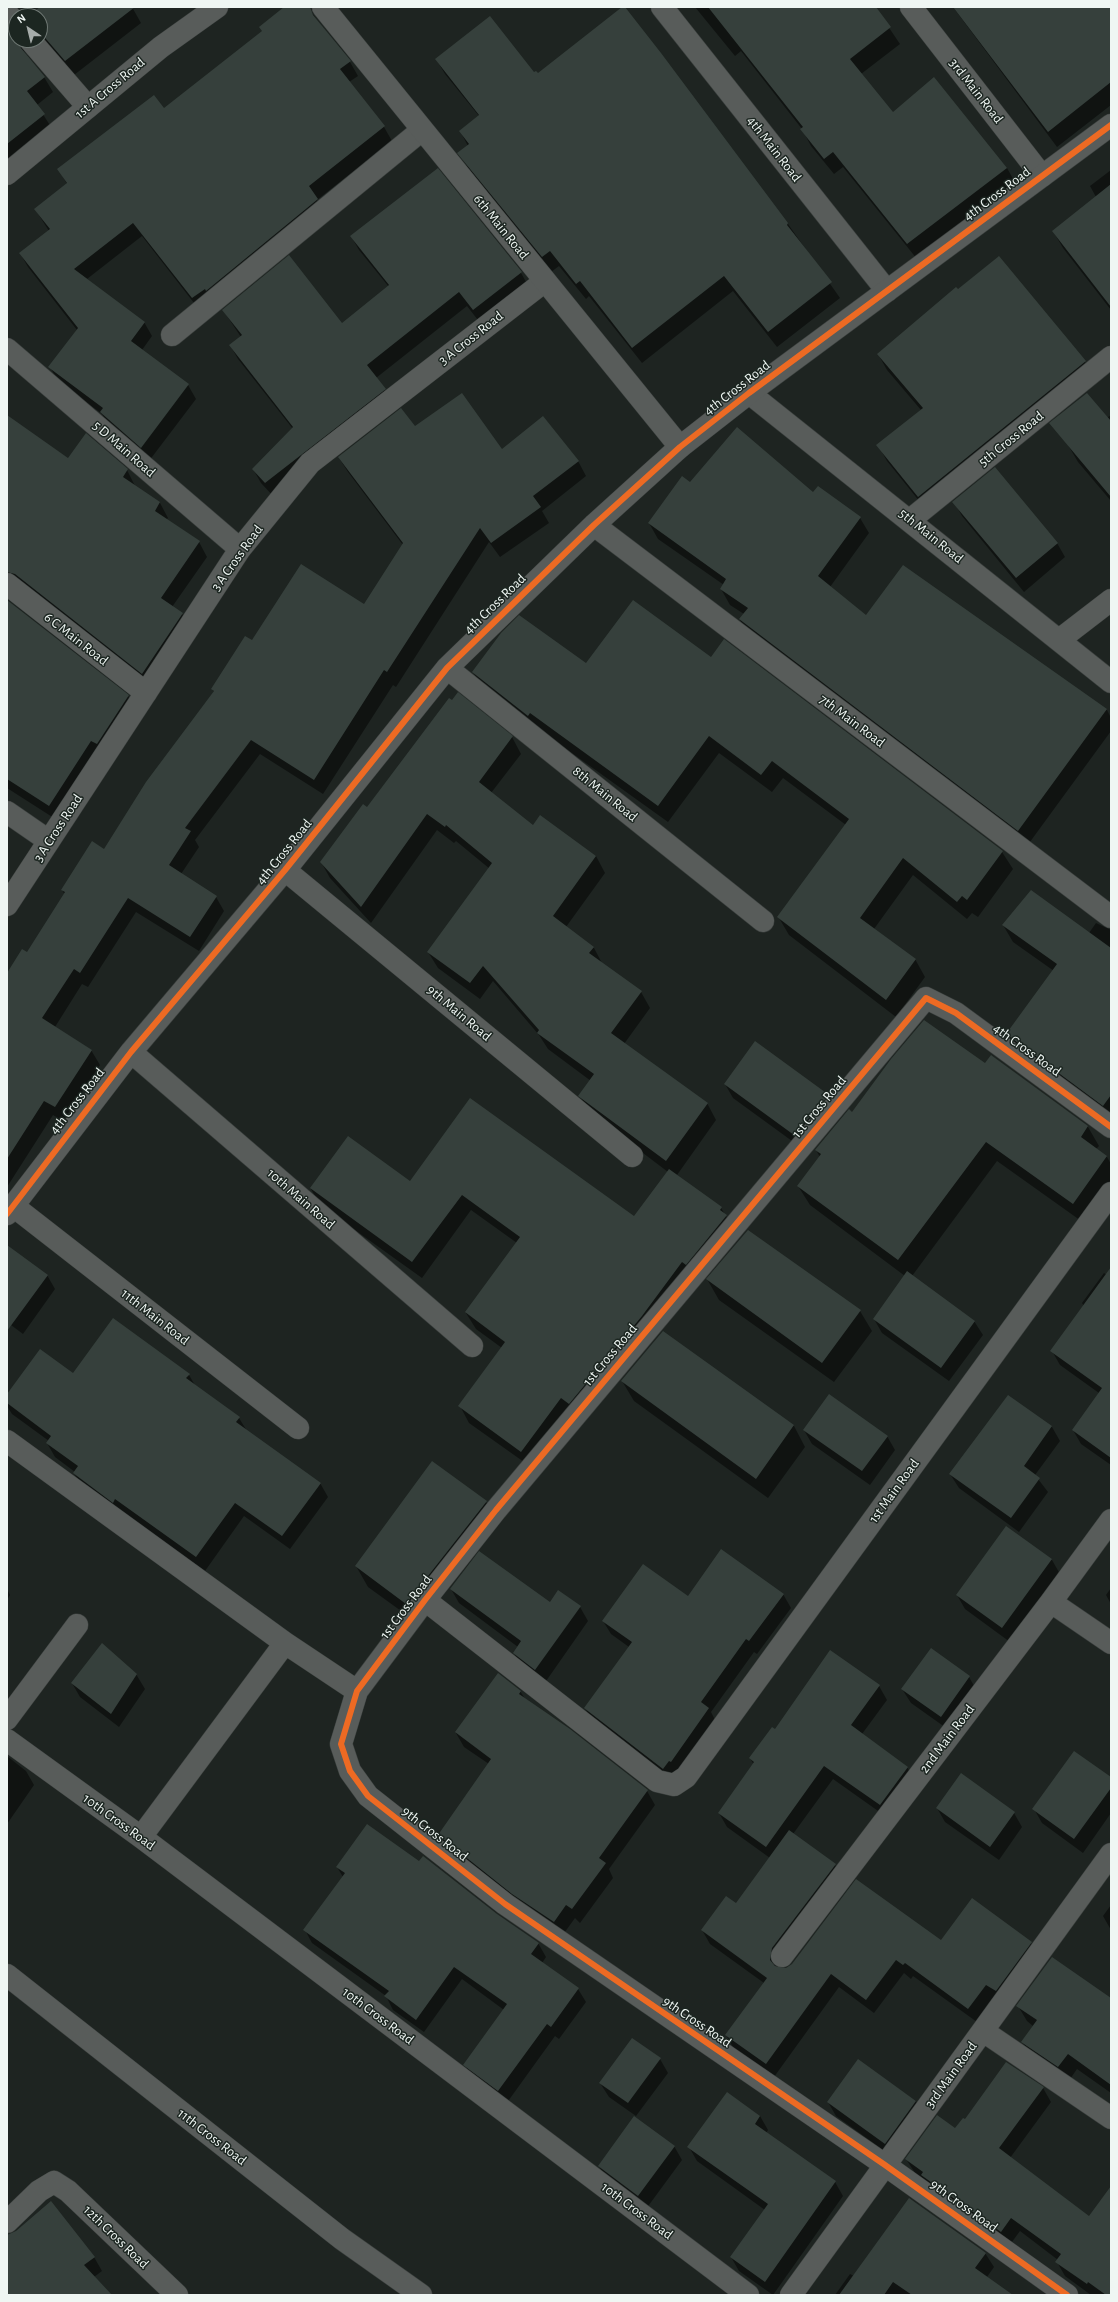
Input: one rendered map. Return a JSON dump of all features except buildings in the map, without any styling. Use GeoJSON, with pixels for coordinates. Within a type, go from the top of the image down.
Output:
{"type":"FeatureCollection","features":[{"type":"Feature","properties":{"kind":"street","name":"1st A Cross Road"},"geometry":{"type":"LineString","coordinates":[[7,174],[161,47],[217,7]]}},
{"type":"Feature","properties":{"kind":"street","name":"6th Main Road"},"geometry":{"type":"LineString","coordinates":[[323,7],[544,282],[680,448]]}},
{"type":"Feature","properties":{"kind":"street","name":"4th Main Road"},"geometry":{"type":"LineString","coordinates":[[662,7],[887,291]]}},
{"type":"Feature","properties":{"kind":"street","name":"3rd Main Road"},"geometry":{"type":"LineString","coordinates":[[910,7],[1042,176]]}},
{"type":"Feature","properties":{"kind":"street"},"geometry":{"type":"LineString","coordinates":[[37,48],[88,107]]}},
{"type":"Feature","properties":{"kind":"street","name":"4th Cross Road"},"geometry":{"type":"LineString","coordinates":[[10,1210],[131,1052],[285,870],[447,668],[594,525],[680,448],[749,392],[1111,125]]}},
{"type":"Feature","properties":{"kind":"street"},"geometry":{"type":"LineString","coordinates":[[172,335],[422,130]]}},
{"type":"Feature","properties":{"kind":"street","name":"3 A Cross Road"},"geometry":{"type":"LineString","coordinates":[[7,905],[240,549],[310,463],[544,282]]}},
{"type":"Feature","properties":{"kind":"street","name":"5 D Main Road"},"geometry":{"type":"LineString","coordinates":[[7,349],[240,549]]}},
{"type":"Feature","properties":{"kind":"street","name":"5th Cross Road"},"geometry":{"type":"LineString","coordinates":[[910,520],[1111,357]]}},
{"type":"Feature","properties":{"kind":"street","name":"5th Main Road"},"geometry":{"type":"LineString","coordinates":[[749,392],[1111,682]]}},
{"type":"Feature","properties":{"kind":"street","name":"7th Main Road"},"geometry":{"type":"LineString","coordinates":[[594,525],[1111,917]]}},
{"type":"Feature","properties":{"kind":"street","name":"6 C Main Road"},"geometry":{"type":"LineString","coordinates":[[7,584],[146,693]]}},
{"type":"Feature","properties":{"kind":"street"},"geometry":{"type":"LineString","coordinates":[[1059,640],[1111,600]]}},
{"type":"Feature","properties":{"kind":"street","name":"8th Main Road"},"geometry":{"type":"LineString","coordinates":[[447,668],[763,921]]}},
{"type":"Feature","properties":{"kind":"street"},"geometry":{"type":"LineString","coordinates":[[7,812],[49,841]]}},
{"type":"Feature","properties":{"kind":"street","name":"9th Main Road"},"geometry":{"type":"LineString","coordinates":[[285,870],[632,1156]]}},
{"type":"Feature","properties":{"kind":"street","name":"4th Cross Road"},"geometry":{"type":"LineString","coordinates":[[926,998],[956,1013],[1111,1127]]}},
{"type":"Feature","properties":{"kind":"street","name":"1st Cross Road"},"geometry":{"type":"LineString","coordinates":[[341,1744],[357,1691],[425,1600],[496,1510],[926,998]]}},
{"type":"Feature","properties":{"kind":"street","name":"10th Main Road"},"geometry":{"type":"LineString","coordinates":[[131,1052],[472,1346]]}},
{"type":"Feature","properties":{"kind":"street","name":"1st Main Road"},"geometry":{"type":"LineString","coordinates":[[425,1600],[657,1781],[674,1785],[686,1777],[1111,1193]]}},
{"type":"Feature","properties":{"kind":"street","name":"11th Main Road"},"geometry":{"type":"LineString","coordinates":[[10,1210],[298,1428]]}},
{"type":"Feature","properties":{"kind":"street"},"geometry":{"type":"LineString","coordinates":[[7,1441],[285,1643],[357,1691]]}},
{"type":"Feature","properties":{"kind":"street","name":"2nd Main Road"},"geometry":{"type":"LineString","coordinates":[[782,1956],[1052,1602],[1111,1520]]}},
{"type":"Feature","properties":{"kind":"street"},"geometry":{"type":"LineString","coordinates":[[1052,1602],[1111,1643]]}},
{"type":"Feature","properties":{"kind":"street"},"geometry":{"type":"LineString","coordinates":[[7,1719],[77,1625]]}},
{"type":"Feature","properties":{"kind":"street"},"geometry":{"type":"LineString","coordinates":[[141,1838],[285,1643]]}},
{"type":"Feature","properties":{"kind":"street","name":"10th Cross Road"},"geometry":{"type":"LineString","coordinates":[[7,1740],[141,1838],[748,2295]]}},
{"type":"Feature","properties":{"kind":"street","name":"9th Cross Road"},"geometry":{"type":"LineString","coordinates":[[341,1744],[350,1771],[368,1796],[504,1904],[885,2165],[1067,2295]]}},
{"type":"Feature","properties":{"kind":"street","name":"3rd Main Road"},"geometry":{"type":"LineString","coordinates":[[791,2295],[1111,1854]]}},
{"type":"Feature","properties":{"kind":"street","name":"11th Cross Road"},"geometry":{"type":"LineString","coordinates":[[7,1975],[342,2239],[421,2295]]}},
{"type":"Feature","properties":{"kind":"street"},"geometry":{"type":"LineString","coordinates":[[983,2030],[1111,2118]]}},
{"type":"Feature","properties":{"kind":"street","name":"12th Cross Road"},"geometry":{"type":"LineString","coordinates":[[7,2222],[38,2191],[54,2182],[68,2191],[177,2295]]}},
{"type":"Feature","properties":{"kind":"cycle path"},"geometry":{"type":"LineString","coordinates":[[7,1214],[131,1052],[285,870],[447,668],[594,525],[680,447],[749,393],[1111,125]]}},
{"type":"Feature","properties":{"kind":"cycle path"},"geometry":{"type":"LineString","coordinates":[[1067,2295],[885,2165],[505,1904],[368,1796],[350,1771],[341,1744],[357,1691],[425,1600],[496,1510],[926,998],[956,1013],[1111,1127]]}}]}
